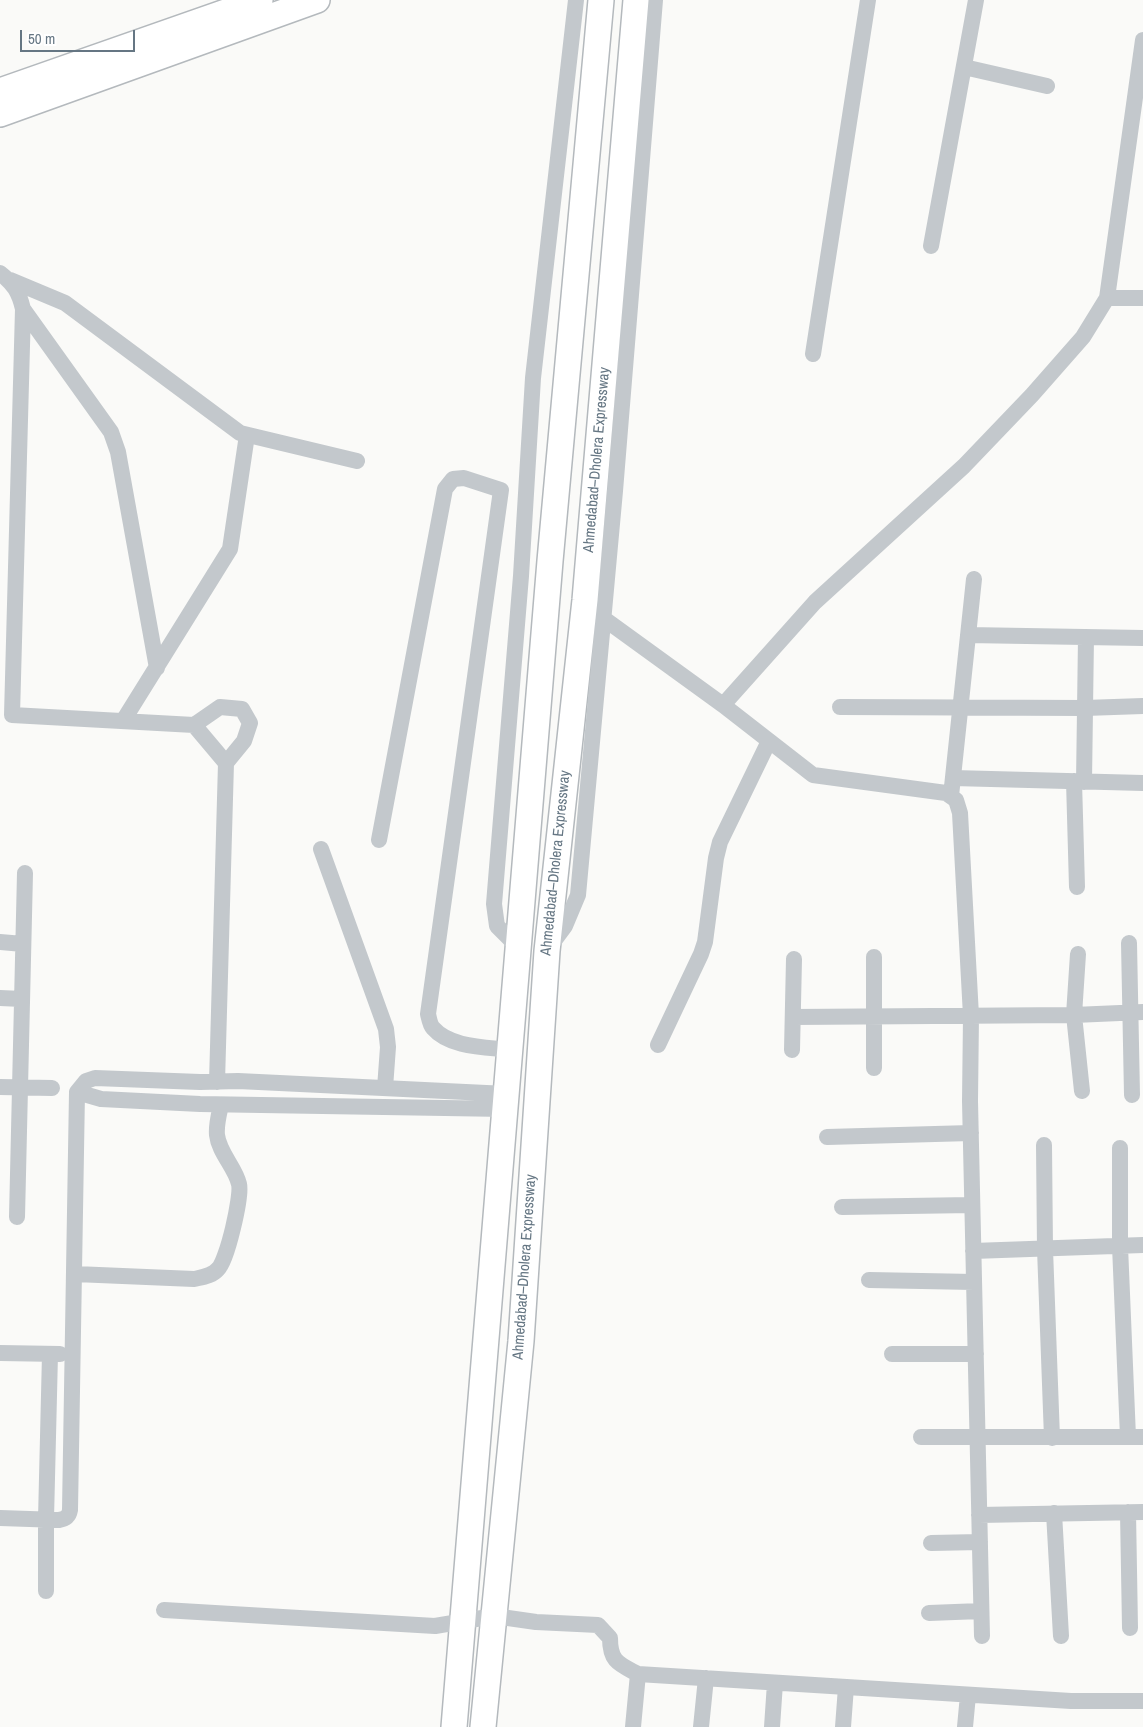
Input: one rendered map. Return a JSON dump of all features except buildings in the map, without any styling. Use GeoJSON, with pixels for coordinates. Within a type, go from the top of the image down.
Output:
{"type":"FeatureCollection","features":[{"type":"Feature","properties":{"kind":"highway"},"geometry":{"type":"LineString","coordinates":[[0,91],[260,0]]}},
{"type":"Feature","properties":{"kind":"highway"},"geometry":{"type":"LineString","coordinates":[[0,114],[317,0]]}},
{"type":"Feature","properties":{"kind":"highway","name":"Ahmedabad–Dholera Expressway"},"geometry":{"type":"LineString","coordinates":[[454,1727],[550,561],[601,0]]}},
{"type":"Feature","properties":{"kind":"highway","name":"Ahmedabad–Dholera Expressway"},"geometry":{"type":"LineString","coordinates":[[483,1727],[520,1341],[547,951],[585,600],[636,0]]}},
{"type":"Feature","properties":{"kind":"street"},"geometry":{"type":"LineString","coordinates":[[519,948],[498,926],[494,904],[521,576],[533,378],[576,0]]}},
{"type":"Feature","properties":{"kind":"street"},"geometry":{"type":"LineString","coordinates":[[547,951],[566,926],[578,895],[615,491],[655,0]]}},
{"type":"Feature","properties":{"kind":"street"},"geometry":{"type":"LineString","coordinates":[[813,354],[868,0]]}},
{"type":"Feature","properties":{"kind":"street"},"geometry":{"type":"LineString","coordinates":[[932,246],[976,0]]}},
{"type":"Feature","properties":{"kind":"street"},"geometry":{"type":"LineString","coordinates":[[723,706],[815,602],[964,466],[1032,395],[1083,337],[1107,298],[1143,40]]}},
{"type":"Feature","properties":{"kind":"street"},"geometry":{"type":"LineString","coordinates":[[964,68],[1047,86]]}},
{"type":"Feature","properties":{"kind":"street"},"geometry":{"type":"LineString","coordinates":[[4,276],[19,292],[23,309],[6,714],[194,725],[220,707],[242,709],[250,723],[244,741],[226,763],[217,1082]]}},
{"type":"Feature","properties":{"kind":"street"},"geometry":{"type":"LineString","coordinates":[[4,276],[65,303],[234,430],[247,435],[357,460]]}},
{"type":"Feature","properties":{"kind":"street"},"geometry":{"type":"LineString","coordinates":[[1107,298],[1143,298]]}},
{"type":"Feature","properties":{"kind":"street"},"geometry":{"type":"LineString","coordinates":[[23,309],[111,432],[118,452],[157,668]]}},
{"type":"Feature","properties":{"kind":"street"},"geometry":{"type":"LineString","coordinates":[[123,721],[230,550],[247,435]]}},
{"type":"Feature","properties":{"kind":"street"},"geometry":{"type":"LineString","coordinates":[[379,840],[445,490],[453,478],[464,478],[501,490],[526,494]]}},
{"type":"Feature","properties":{"kind":"street"},"geometry":{"type":"LineString","coordinates":[[501,490],[428,1014],[432,1027],[444,1037],[461,1043],[511,1050]]}},
{"type":"Feature","properties":{"kind":"street"},"geometry":{"type":"LineString","coordinates":[[951,796],[974,579]]}},
{"type":"Feature","properties":{"kind":"street"},"geometry":{"type":"LineString","coordinates":[[603,618],[813,775],[946,793],[956,800],[960,813],[971,1016],[972,1206],[982,1636]]}},
{"type":"Feature","properties":{"kind":"street"},"geometry":{"type":"LineString","coordinates":[[968,635],[1143,638]]}},
{"type":"Feature","properties":{"kind":"street"},"geometry":{"type":"LineString","coordinates":[[1077,887],[1079,782],[1085,708],[1086,637]]}},
{"type":"Feature","properties":{"kind":"street"},"geometry":{"type":"LineString","coordinates":[[840,708],[1085,708],[1143,706]]}},
{"type":"Feature","properties":{"kind":"street"},"geometry":{"type":"LineString","coordinates":[[194,725],[226,763]]}},
{"type":"Feature","properties":{"kind":"street"},"geometry":{"type":"LineString","coordinates":[[658,1045],[705,942],[716,858],[720,842],[769,741]]}},
{"type":"Feature","properties":{"kind":"street"},"geometry":{"type":"LineString","coordinates":[[953,778],[1143,783]]}},
{"type":"Feature","properties":{"kind":"street"},"geometry":{"type":"LineString","coordinates":[[320,849],[386,1029],[388,1047],[384,1088]]}},
{"type":"Feature","properties":{"kind":"street"},"geometry":{"type":"LineString","coordinates":[[17,1217],[25,873]]}},
{"type":"Feature","properties":{"kind":"street"},"geometry":{"type":"LineString","coordinates":[[0,942],[23,944]]}},
{"type":"Feature","properties":{"kind":"street"},"geometry":{"type":"LineString","coordinates":[[1129,943],[1136,1012],[1132,1096]]}},
{"type":"Feature","properties":{"kind":"street"},"geometry":{"type":"LineString","coordinates":[[1078,954],[1074,1015],[1082,1091]]}},
{"type":"Feature","properties":{"kind":"street"},"geometry":{"type":"LineString","coordinates":[[874,957],[874,1068]]}},
{"type":"Feature","properties":{"kind":"street"},"geometry":{"type":"LineString","coordinates":[[792,1050],[794,960]]}},
{"type":"Feature","properties":{"kind":"street"},"geometry":{"type":"LineString","coordinates":[[0,998],[22,999]]}},
{"type":"Feature","properties":{"kind":"street"},"geometry":{"type":"LineString","coordinates":[[793,1017],[1074,1015],[1136,1012]]}},
{"type":"Feature","properties":{"kind":"street"},"geometry":{"type":"LineString","coordinates":[[0,1518],[65,1519],[69,1515],[70,1510],[77,1092],[86,1081],[95,1078],[200,1082],[238,1081],[384,1088],[506,1102]]}},
{"type":"Feature","properties":{"kind":"street"},"geometry":{"type":"LineString","coordinates":[[238,1081],[238,1105]]}},
{"type":"Feature","properties":{"kind":"street"},"geometry":{"type":"LineString","coordinates":[[200,1082],[200,1104]]}},
{"type":"Feature","properties":{"kind":"street"},"geometry":{"type":"LineString","coordinates":[[0,1087],[52,1088]]}},
{"type":"Feature","properties":{"kind":"street"},"geometry":{"type":"LineString","coordinates":[[77,1092],[94,1098],[221,1105],[506,1102]]}},
{"type":"Feature","properties":{"kind":"street"},"geometry":{"type":"LineString","coordinates":[[75,1274],[194,1279],[208,1276],[218,1269],[225,1259],[239,1198],[239,1186],[219,1144],[217,1135],[221,1105]]}},
{"type":"Feature","properties":{"kind":"street"},"geometry":{"type":"LineString","coordinates":[[827,1137],[971,1133]]}},
{"type":"Feature","properties":{"kind":"street"},"geometry":{"type":"LineString","coordinates":[[1044,1145],[1045,1248],[1052,1438]]}},
{"type":"Feature","properties":{"kind":"street"},"geometry":{"type":"LineString","coordinates":[[921,1438],[1135,1437],[1120,1246],[1120,1148]]}},
{"type":"Feature","properties":{"kind":"street"},"geometry":{"type":"LineString","coordinates":[[842,1207],[972,1206]]}},
{"type":"Feature","properties":{"kind":"street"},"geometry":{"type":"LineString","coordinates":[[973,1251],[1143,1245]]}},
{"type":"Feature","properties":{"kind":"street"},"geometry":{"type":"LineString","coordinates":[[869,1280],[974,1282]]}},
{"type":"Feature","properties":{"kind":"street"},"geometry":{"type":"LineString","coordinates":[[0,1353],[74,1354]]}},
{"type":"Feature","properties":{"kind":"street"},"geometry":{"type":"LineString","coordinates":[[46,1591],[50,1354]]}},
{"type":"Feature","properties":{"kind":"street"},"geometry":{"type":"LineString","coordinates":[[892,1354],[976,1354]]}},
{"type":"Feature","properties":{"kind":"street"},"geometry":{"type":"LineString","coordinates":[[979,1515],[1135,1512],[1130,1628]]}},
{"type":"Feature","properties":{"kind":"street"},"geometry":{"type":"LineString","coordinates":[[1054,1513],[1061,1636]]}},
{"type":"Feature","properties":{"kind":"street"},"geometry":{"type":"LineString","coordinates":[[931,1543],[980,1542]]}},
{"type":"Feature","properties":{"kind":"street"},"geometry":{"type":"LineString","coordinates":[[164,1610],[435,1626],[494,1616],[536,1622],[598,1625],[610,1638],[610,1650],[618,1663],[638,1674],[1071,1701],[1143,1701]]}},
{"type":"Feature","properties":{"kind":"street"},"geometry":{"type":"LineString","coordinates":[[928,1613],[981,1611]]}},
{"type":"Feature","properties":{"kind":"street"},"geometry":{"type":"LineString","coordinates":[[633,1727],[638,1674]]}},
{"type":"Feature","properties":{"kind":"street"},"geometry":{"type":"LineString","coordinates":[[701,1727],[706,1678]]}},
{"type":"Feature","properties":{"kind":"street"},"geometry":{"type":"LineString","coordinates":[[772,1727],[775,1683]]}},
{"type":"Feature","properties":{"kind":"street"},"geometry":{"type":"LineString","coordinates":[[843,1727],[846,1687]]}},
{"type":"Feature","properties":{"kind":"street"},"geometry":{"type":"LineString","coordinates":[[965,1727],[968,1695]]}}]}
